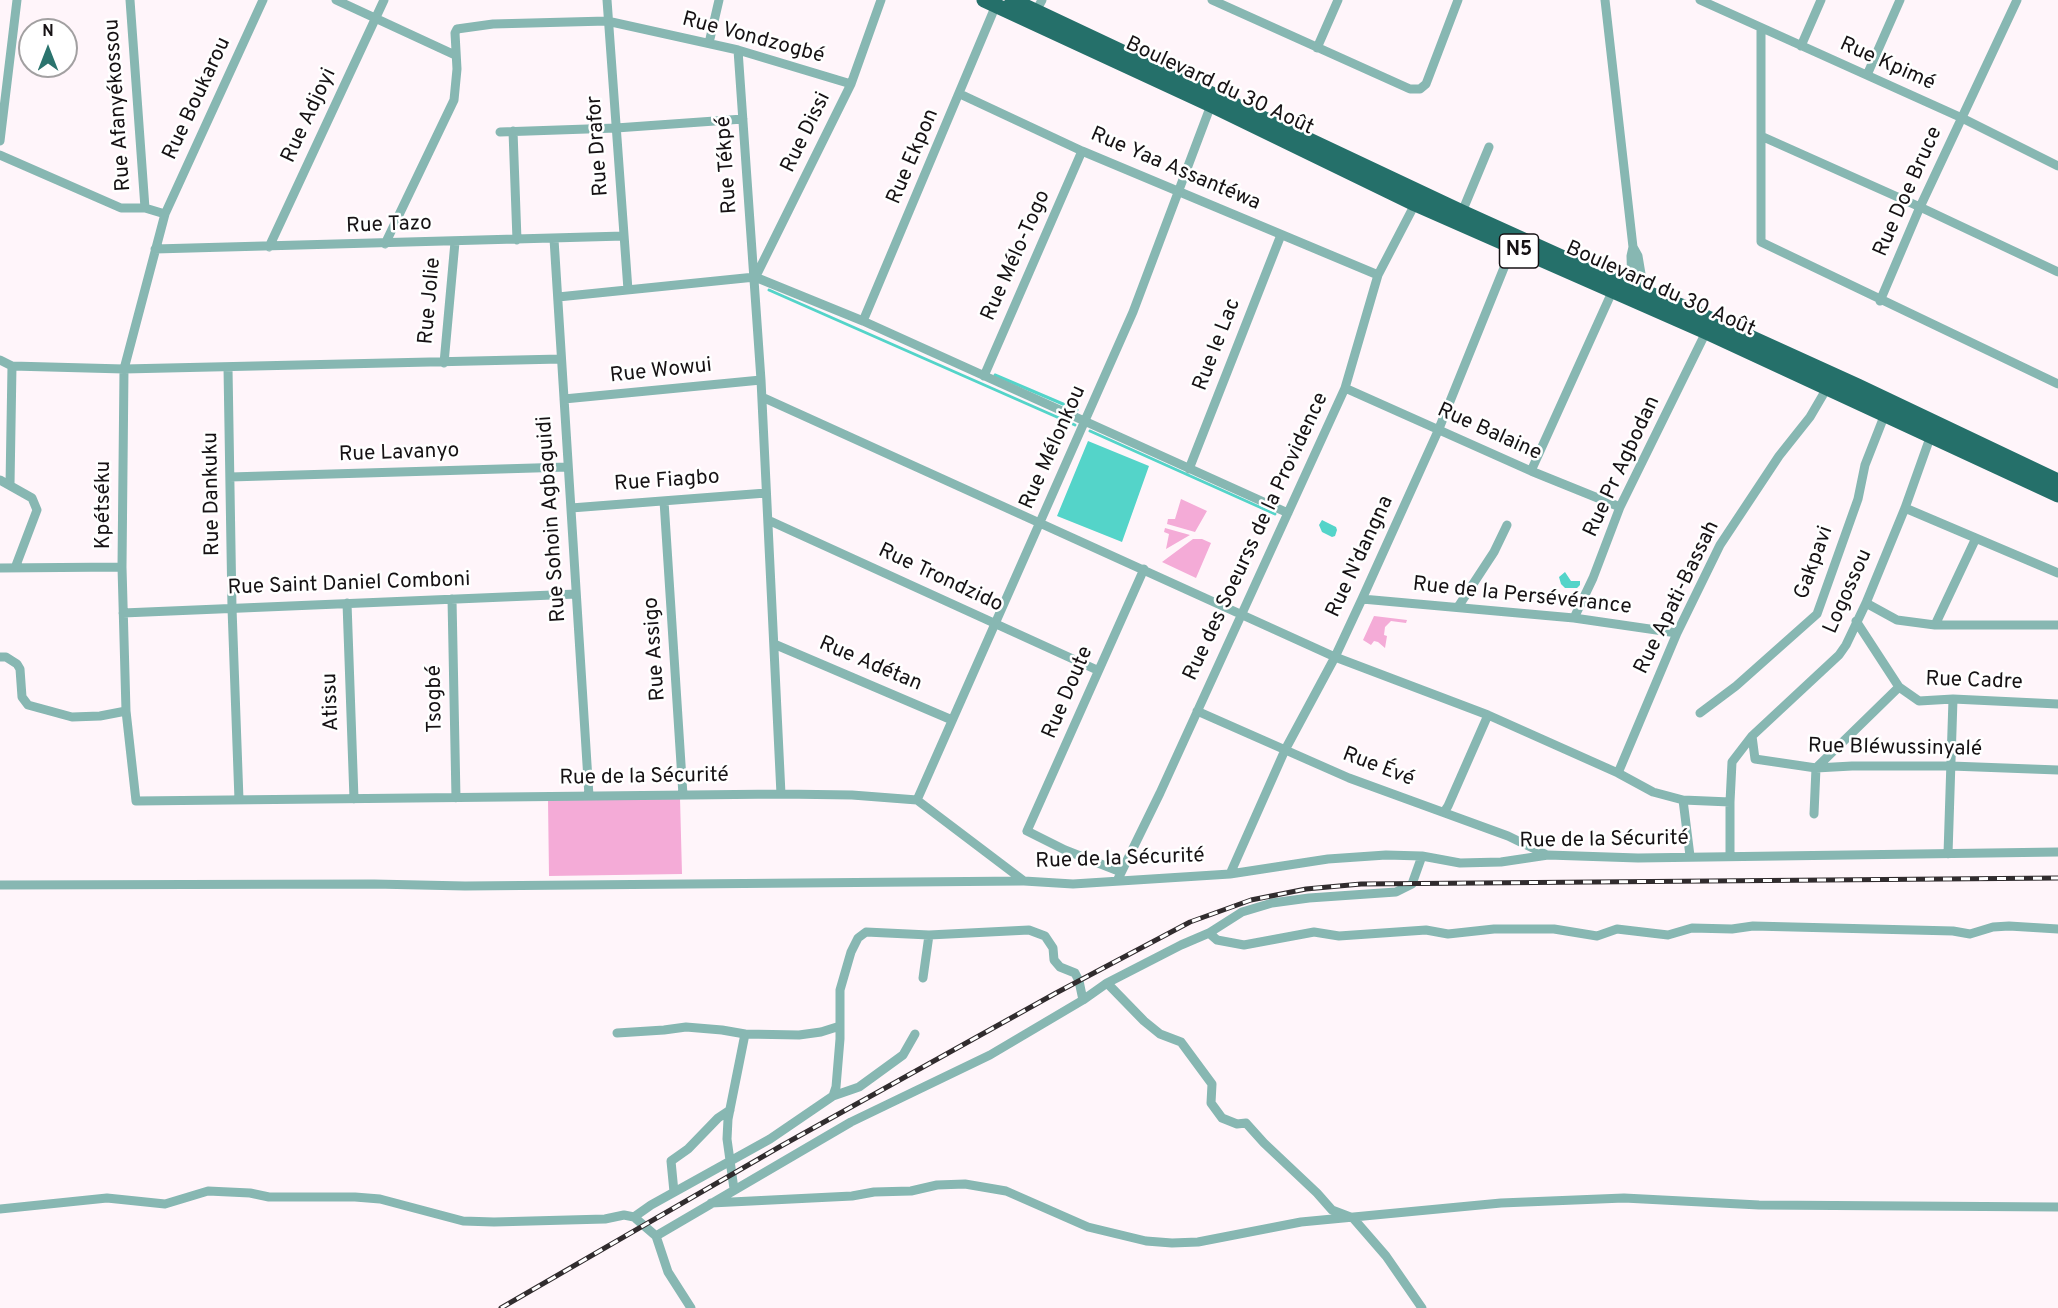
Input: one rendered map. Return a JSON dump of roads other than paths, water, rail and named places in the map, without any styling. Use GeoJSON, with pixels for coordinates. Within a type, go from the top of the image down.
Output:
{"type":"FeatureCollection","features":[{"type":"Feature","properties":{"kind":"highway","name":"Boulevard du 30 Août"},"geometry":{"type":"LineString","coordinates":[[1012,0],[1130,57],[1415,204],[1612,292],[1636,295],[1684,307],[2058,481]]}},
{"type":"Feature","properties":{"kind":"highway","name":"Boulevard du 30 Août"},"geometry":{"type":"LineString","coordinates":[[990,3],[1036,11]]}},
{"type":"Feature","properties":{"kind":"highway","name":"Boulevard du 30 Août"},"geometry":{"type":"LineString","coordinates":[[1213,100],[1462,212],[1636,295],[1706,332],[2058,495]]}},
{"type":"Feature","properties":{"kind":"street"},"geometry":{"type":"LineString","coordinates":[[0,141],[17,0]]}},
{"type":"Feature","properties":{"kind":"street","name":"Rue Afanyékossou"},"geometry":{"type":"LineString","coordinates":[[129,0],[145,208]]}},
{"type":"Feature","properties":{"kind":"street","name":"Rue Boukarou"},"geometry":{"type":"LineString","coordinates":[[165,214],[263,0]]}},
{"type":"Feature","properties":{"kind":"street"},"geometry":{"type":"LineString","coordinates":[[336,0],[455,55],[457,69],[454,100],[385,244]]}},
{"type":"Feature","properties":{"kind":"street","name":"Rue Adjoyi"},"geometry":{"type":"LineString","coordinates":[[269,247],[384,0]]}},
{"type":"Feature","properties":{"kind":"street","name":"Rue Drafor"},"geometry":{"type":"LineString","coordinates":[[607,0],[628,290]]}},
{"type":"Feature","properties":{"kind":"street"},"geometry":{"type":"LineString","coordinates":[[709,43],[719,0]]}},
{"type":"Feature","properties":{"kind":"street","name":"Rue Dissi"},"geometry":{"type":"LineString","coordinates":[[755,278],[851,84],[881,0]]}},
{"type":"Feature","properties":{"kind":"street"},"geometry":{"type":"LineString","coordinates":[[1317,48],[1338,0]]}},
{"type":"Feature","properties":{"kind":"street"},"geometry":{"type":"LineString","coordinates":[[1218,1],[1410,89],[1420,89],[1426,84],[1458,0]]}},
{"type":"Feature","properties":{"kind":"street"},"geometry":{"type":"LineString","coordinates":[[1605,0],[1633,247],[1638,256],[1636,295]]}},
{"type":"Feature","properties":{"kind":"street","name":"Rue Kpimé"},"geometry":{"type":"LineString","coordinates":[[1703,0],[1962,118],[2058,166]]}},
{"type":"Feature","properties":{"kind":"street"},"geometry":{"type":"LineString","coordinates":[[1801,46],[1821,0]]}},
{"type":"Feature","properties":{"kind":"street"},"geometry":{"type":"LineString","coordinates":[[1867,75],[1900,0]]}},
{"type":"Feature","properties":{"kind":"street","name":"Rue Doe Bruce"},"geometry":{"type":"LineString","coordinates":[[1880,301],[1920,207],[2017,0]]}},
{"type":"Feature","properties":{"kind":"street","name":"Rue Ekpon"},"geometry":{"type":"LineString","coordinates":[[863,321],[960,94],[990,3]]}},
{"type":"Feature","properties":{"kind":"street","name":"Rue Vondzogbé"},"geometry":{"type":"LineString","coordinates":[[455,55],[457,29],[493,24],[607,21],[738,50],[851,84]]}},
{"type":"Feature","properties":{"kind":"street"},"geometry":{"type":"LineString","coordinates":[[1761,28],[1761,242],[1880,301],[2058,384]]}},
{"type":"Feature","properties":{"kind":"street","name":"Rue Tékpé"},"geometry":{"type":"LineString","coordinates":[[738,50],[761,380],[781,794]]}},
{"type":"Feature","properties":{"kind":"street","name":"Rue Yaa Assantéwa"},"geometry":{"type":"LineString","coordinates":[[960,94],[1082,151],[1378,275]]}},
{"type":"Feature","properties":{"kind":"street","name":"Rue Mélonkou"},"geometry":{"type":"LineString","coordinates":[[917,800],[1133,312],[1213,100]]}},
{"type":"Feature","properties":{"kind":"street"},"geometry":{"type":"LineString","coordinates":[[500,132],[616,128],[743,119]]}},
{"type":"Feature","properties":{"kind":"street"},"geometry":{"type":"LineString","coordinates":[[513,131],[517,240]]}},
{"type":"Feature","properties":{"kind":"street"},"geometry":{"type":"LineString","coordinates":[[1761,136],[2058,272]]}},
{"type":"Feature","properties":{"kind":"street"},"geometry":{"type":"LineString","coordinates":[[1462,212],[1489,147]]}},
{"type":"Feature","properties":{"kind":"street","name":"Rue Mélo-Togo"},"geometry":{"type":"LineString","coordinates":[[984,376],[1082,151]]}},
{"type":"Feature","properties":{"kind":"street"},"geometry":{"type":"LineString","coordinates":[[0,154],[121,207],[145,208],[165,214]]}},
{"type":"Feature","properties":{"kind":"street","name":"Rue des Soeurss de la Providence"},"geometry":{"type":"LineString","coordinates":[[1119,876],[1160,793],[1345,388],[1378,275],[1415,204]]}},
{"type":"Feature","properties":{"kind":"street","name":"Kpétséku"},"geometry":{"type":"LineString","coordinates":[[136,801],[126,711],[123,612],[124,369],[165,214]]}},
{"type":"Feature","properties":{"kind":"street","name":"Rue le Lac"},"geometry":{"type":"LineString","coordinates":[[1189,469],[1281,235]]}},
{"type":"Feature","properties":{"kind":"street","name":"Rue Tazo"},"geometry":{"type":"LineString","coordinates":[[155,249],[624,236]]}},
{"type":"Feature","properties":{"kind":"street","name":"Rue Sohoin Agbaguidi"},"geometry":{"type":"LineString","coordinates":[[554,239],[589,796]]}},
{"type":"Feature","properties":{"kind":"street","name":"Rue Jolie"},"geometry":{"type":"LineString","coordinates":[[444,363],[454,242]]}},
{"type":"Feature","properties":{"kind":"street","name":"Rue N'dangna"},"geometry":{"type":"LineString","coordinates":[[1230,874],[1285,750],[1335,657],[1438,431],[1512,248]]}},
{"type":"Feature","properties":{"kind":"street"},"geometry":{"type":"LineString","coordinates":[[558,297],[755,278],[863,321],[1288,513]]}},
{"type":"Feature","properties":{"kind":"street"},"geometry":{"type":"LineString","coordinates":[[1531,471],[1612,292]]}},
{"type":"Feature","properties":{"kind":"street","name":"Rue Pr Agbodan"},"geometry":{"type":"LineString","coordinates":[[1574,618],[1593,578],[1620,507],[1706,332]]}},
{"type":"Feature","properties":{"kind":"street"},"geometry":{"type":"LineString","coordinates":[[0,360],[12,366],[124,369],[561,359]]}},
{"type":"Feature","properties":{"kind":"street"},"geometry":{"type":"LineString","coordinates":[[10,485],[12,366]]}},
{"type":"Feature","properties":{"kind":"street","name":"Rue Dankuku"},"geometry":{"type":"LineString","coordinates":[[228,368],[232,608],[239,800]]}},
{"type":"Feature","properties":{"kind":"street","name":"Rue Wowui"},"geometry":{"type":"LineString","coordinates":[[564,399],[761,380]]}},
{"type":"Feature","properties":{"kind":"street","name":"Rue Apati-Bassah"},"geometry":{"type":"LineString","coordinates":[[1618,773],[1677,633],[1720,545],[1779,456],[1810,417],[1827,387]]}},
{"type":"Feature","properties":{"kind":"street","name":"Rue Balaine"},"geometry":{"type":"LineString","coordinates":[[1345,388],[1438,431],[1620,507]]}},
{"type":"Feature","properties":{"kind":"street"},"geometry":{"type":"LineString","coordinates":[[762,398],[1335,657],[1488,715],[1618,773],[1653,792],[1683,800],[1730,801],[1730,856]]}},
{"type":"Feature","properties":{"kind":"street","name":"Gakpavi"},"geometry":{"type":"LineString","coordinates":[[1700,713],[1736,686],[1817,614],[1857,499],[1865,465],[1885,414]]}},
{"type":"Feature","properties":{"kind":"street","name":"Logossou"},"geometry":{"type":"LineString","coordinates":[[1730,801],[1732,762],[1752,736],[1839,656],[1846,645],[1905,508],[1931,435]]}},
{"type":"Feature","properties":{"kind":"street","name":"Rue Lavanyo"},"geometry":{"type":"LineString","coordinates":[[231,477],[568,467]]}},
{"type":"Feature","properties":{"kind":"street"},"geometry":{"type":"LineString","coordinates":[[0,480],[32,498],[37,510],[15,568]]}},
{"type":"Feature","properties":{"kind":"street","name":"Rue Fiagbo"},"geometry":{"type":"LineString","coordinates":[[571,508],[766,493]]}},
{"type":"Feature","properties":{"kind":"street","name":"Rue Assigo"},"geometry":{"type":"LineString","coordinates":[[664,501],[683,795]]}},
{"type":"Feature","properties":{"kind":"street"},"geometry":{"type":"LineString","coordinates":[[1905,508],[2058,573]]}},
{"type":"Feature","properties":{"kind":"street","name":"Rue Trondzido"},"geometry":{"type":"LineString","coordinates":[[768,520],[1097,670]]}},
{"type":"Feature","properties":{"kind":"street"},"geometry":{"type":"LineString","coordinates":[[1458,607],[1494,552],[1507,525]]}},
{"type":"Feature","properties":{"kind":"street"},"geometry":{"type":"LineString","coordinates":[[1935,625],[1976,538]]}},
{"type":"Feature","properties":{"kind":"street"},"geometry":{"type":"LineString","coordinates":[[0,568],[122,567]]}},
{"type":"Feature","properties":{"kind":"street","name":"Rue Doute"},"geometry":{"type":"LineString","coordinates":[[1119,876],[1027,831],[1144,569]]}},
{"type":"Feature","properties":{"kind":"street","name":"Rue Saint Daniel Comboni"},"geometry":{"type":"LineString","coordinates":[[123,612],[576,594]]}},
{"type":"Feature","properties":{"kind":"street","name":"Tsogbé"},"geometry":{"type":"LineString","coordinates":[[452,599],[456,798]]}},
{"type":"Feature","properties":{"kind":"street","name":"Rue de la Persévérance"},"geometry":{"type":"LineString","coordinates":[[1362,599],[1574,618],[1677,633]]}},
{"type":"Feature","properties":{"kind":"street","name":"Atissu"},"geometry":{"type":"LineString","coordinates":[[346,603],[354,799]]}},
{"type":"Feature","properties":{"kind":"street"},"geometry":{"type":"LineString","coordinates":[[1866,603],[1898,620],[1935,625],[2058,626]]}},
{"type":"Feature","properties":{"kind":"street","name":"Rue Cadre"},"geometry":{"type":"LineString","coordinates":[[1856,621],[1899,687],[1919,701],[1953,699],[2058,704]]}},
{"type":"Feature","properties":{"kind":"street","name":"Rue Adétan"},"geometry":{"type":"LineString","coordinates":[[774,644],[952,720]]}},
{"type":"Feature","properties":{"kind":"street"},"geometry":{"type":"LineString","coordinates":[[0,657],[6,657],[17,664],[20,669],[22,697],[32,706],[72,717],[100,716],[126,711]]}},
{"type":"Feature","properties":{"kind":"street"},"geometry":{"type":"LineString","coordinates":[[1814,814],[1816,768],[1899,687]]}},
{"type":"Feature","properties":{"kind":"street"},"geometry":{"type":"LineString","coordinates":[[1948,854],[1953,699]]}},
{"type":"Feature","properties":{"kind":"street","name":"Rue Évé"},"geometry":{"type":"LineString","coordinates":[[1197,711],[1349,778],[1508,836],[1548,855]]}},
{"type":"Feature","properties":{"kind":"street"},"geometry":{"type":"LineString","coordinates":[[1444,812],[1488,715]]}},
{"type":"Feature","properties":{"kind":"street","name":"Rue Bléwussinyalé"},"geometry":{"type":"LineString","coordinates":[[1752,736],[1755,759],[1816,768],[1951,766],[2058,770]]}},
{"type":"Feature","properties":{"kind":"street","name":"Rue de la Sécurité"},"geometry":{"type":"LineString","coordinates":[[136,801],[781,794],[852,795],[917,800],[1024,881],[1073,884],[1119,876],[1169,879],[1230,874],[1328,859],[1386,855],[1422,856],[1460,862],[1501,862],[1548,855],[1638,858],[2058,852]]}},
{"type":"Feature","properties":{"kind":"street"},"geometry":{"type":"LineString","coordinates":[[1683,800],[1690,856]]}},
{"type":"Feature","properties":{"kind":"street"},"geometry":{"type":"LineString","coordinates":[[656,1236],[851,1122],[990,1056],[1107,983],[1209,933],[1242,912],[1272,903],[1309,898],[1396,892],[1412,884],[1422,856]]}},
{"type":"Feature","properties":{"kind":"street"},"geometry":{"type":"LineString","coordinates":[[0,885],[374,884],[465,886],[1024,881]]}},
{"type":"Feature","properties":{"kind":"street"},"geometry":{"type":"LineString","coordinates":[[1209,933],[1217,940],[1244,945],[1314,932],[1339,936],[1426,930],[1448,934],[1494,929],[1554,928],[1597,936],[1617,929],[1668,935],[1692,928],[1732,929],[1753,926],[1941,931],[1970,934],[1993,927],[2009,926],[2058,929]]}},
{"type":"Feature","properties":{"kind":"street"},"geometry":{"type":"LineString","coordinates":[[833,1096],[837,1075],[840,990],[851,952],[858,938],[866,932],[929,935],[1029,930],[1045,936],[1053,948],[1054,960],[1060,967],[1075,973],[1080,981],[1083,1000]]}},
{"type":"Feature","properties":{"kind":"street"},"geometry":{"type":"LineString","coordinates":[[923,978],[929,935]]}},
{"type":"Feature","properties":{"kind":"street"},"geometry":{"type":"LineString","coordinates":[[1107,983],[1160,1034],[1181,1042],[1212,1084],[1211,1103],[1222,1118],[1237,1124],[1246,1123],[1263,1143],[1332,1210],[1353,1218],[1386,1256],[1422,1308]]}},
{"type":"Feature","properties":{"kind":"street"},"geometry":{"type":"LineString","coordinates":[[617,1033],[686,1026],[745,1034],[799,1035],[840,1026]]}},
{"type":"Feature","properties":{"kind":"street"},"geometry":{"type":"LineString","coordinates":[[734,1189],[727,1139],[730,1110],[745,1034]]}},
{"type":"Feature","properties":{"kind":"street"},"geometry":{"type":"LineString","coordinates":[[634,1217],[770,1139],[833,1096],[859,1087],[903,1055],[915,1034]]}},
{"type":"Feature","properties":{"kind":"street"},"geometry":{"type":"LineString","coordinates":[[674,1192],[671,1161],[688,1149],[718,1118],[730,1110]]}},
{"type":"Feature","properties":{"kind":"street"},"geometry":{"type":"LineString","coordinates":[[711,1203],[852,1196],[874,1192],[911,1191],[937,1185],[965,1184],[1006,1191],[1088,1227],[1146,1241],[1172,1243],[1198,1242],[1301,1222],[1501,1203],[1623,1198],[1759,1205],[2058,1207]]}},
{"type":"Feature","properties":{"kind":"street"},"geometry":{"type":"LineString","coordinates":[[0,1209],[107,1198],[165,1204],[208,1191],[250,1193],[269,1197],[380,1199],[463,1221],[605,1219],[624,1215],[634,1217],[656,1236],[668,1272],[691,1308]]}},
{"type":"Feature","properties":{"kind":"water"},"geometry":{"type":"Polygon","coordinates":[[[1088,441],[1149,466],[1122,542],[1057,516],[1088,441]]]}},
{"type":"Feature","properties":{"kind":"water"},"geometry":{"type":"Polygon","coordinates":[[[1322,520],[1336,527],[1335,536],[1332,537],[1322,532],[1319,525],[1322,520]]]}},
{"type":"Feature","properties":{"kind":"water"},"geometry":{"type":"Polygon","coordinates":[[[1565,572],[1571,581],[1580,581],[1577,588],[1565,588],[1561,584],[1559,577],[1565,572]]]}},
{"type":"Feature","properties":{"kind":"waterway"},"geometry":{"type":"LineString","coordinates":[[769,290],[1075,425]]}},
{"type":"Feature","properties":{"kind":"waterway"},"geometry":{"type":"LineString","coordinates":[[995,375],[1077,410]]}},
{"type":"Feature","properties":{"kind":"waterway"},"geometry":{"type":"LineString","coordinates":[[1090,431],[1275,514]]}},
{"type":"Feature","properties":{"kind":"railway"},"geometry":{"type":"LineString","coordinates":[[501,1308],[781,1146],[1056,993],[1190,922],[1251,900],[1306,889],[1361,884],[2058,878]]}}]}
